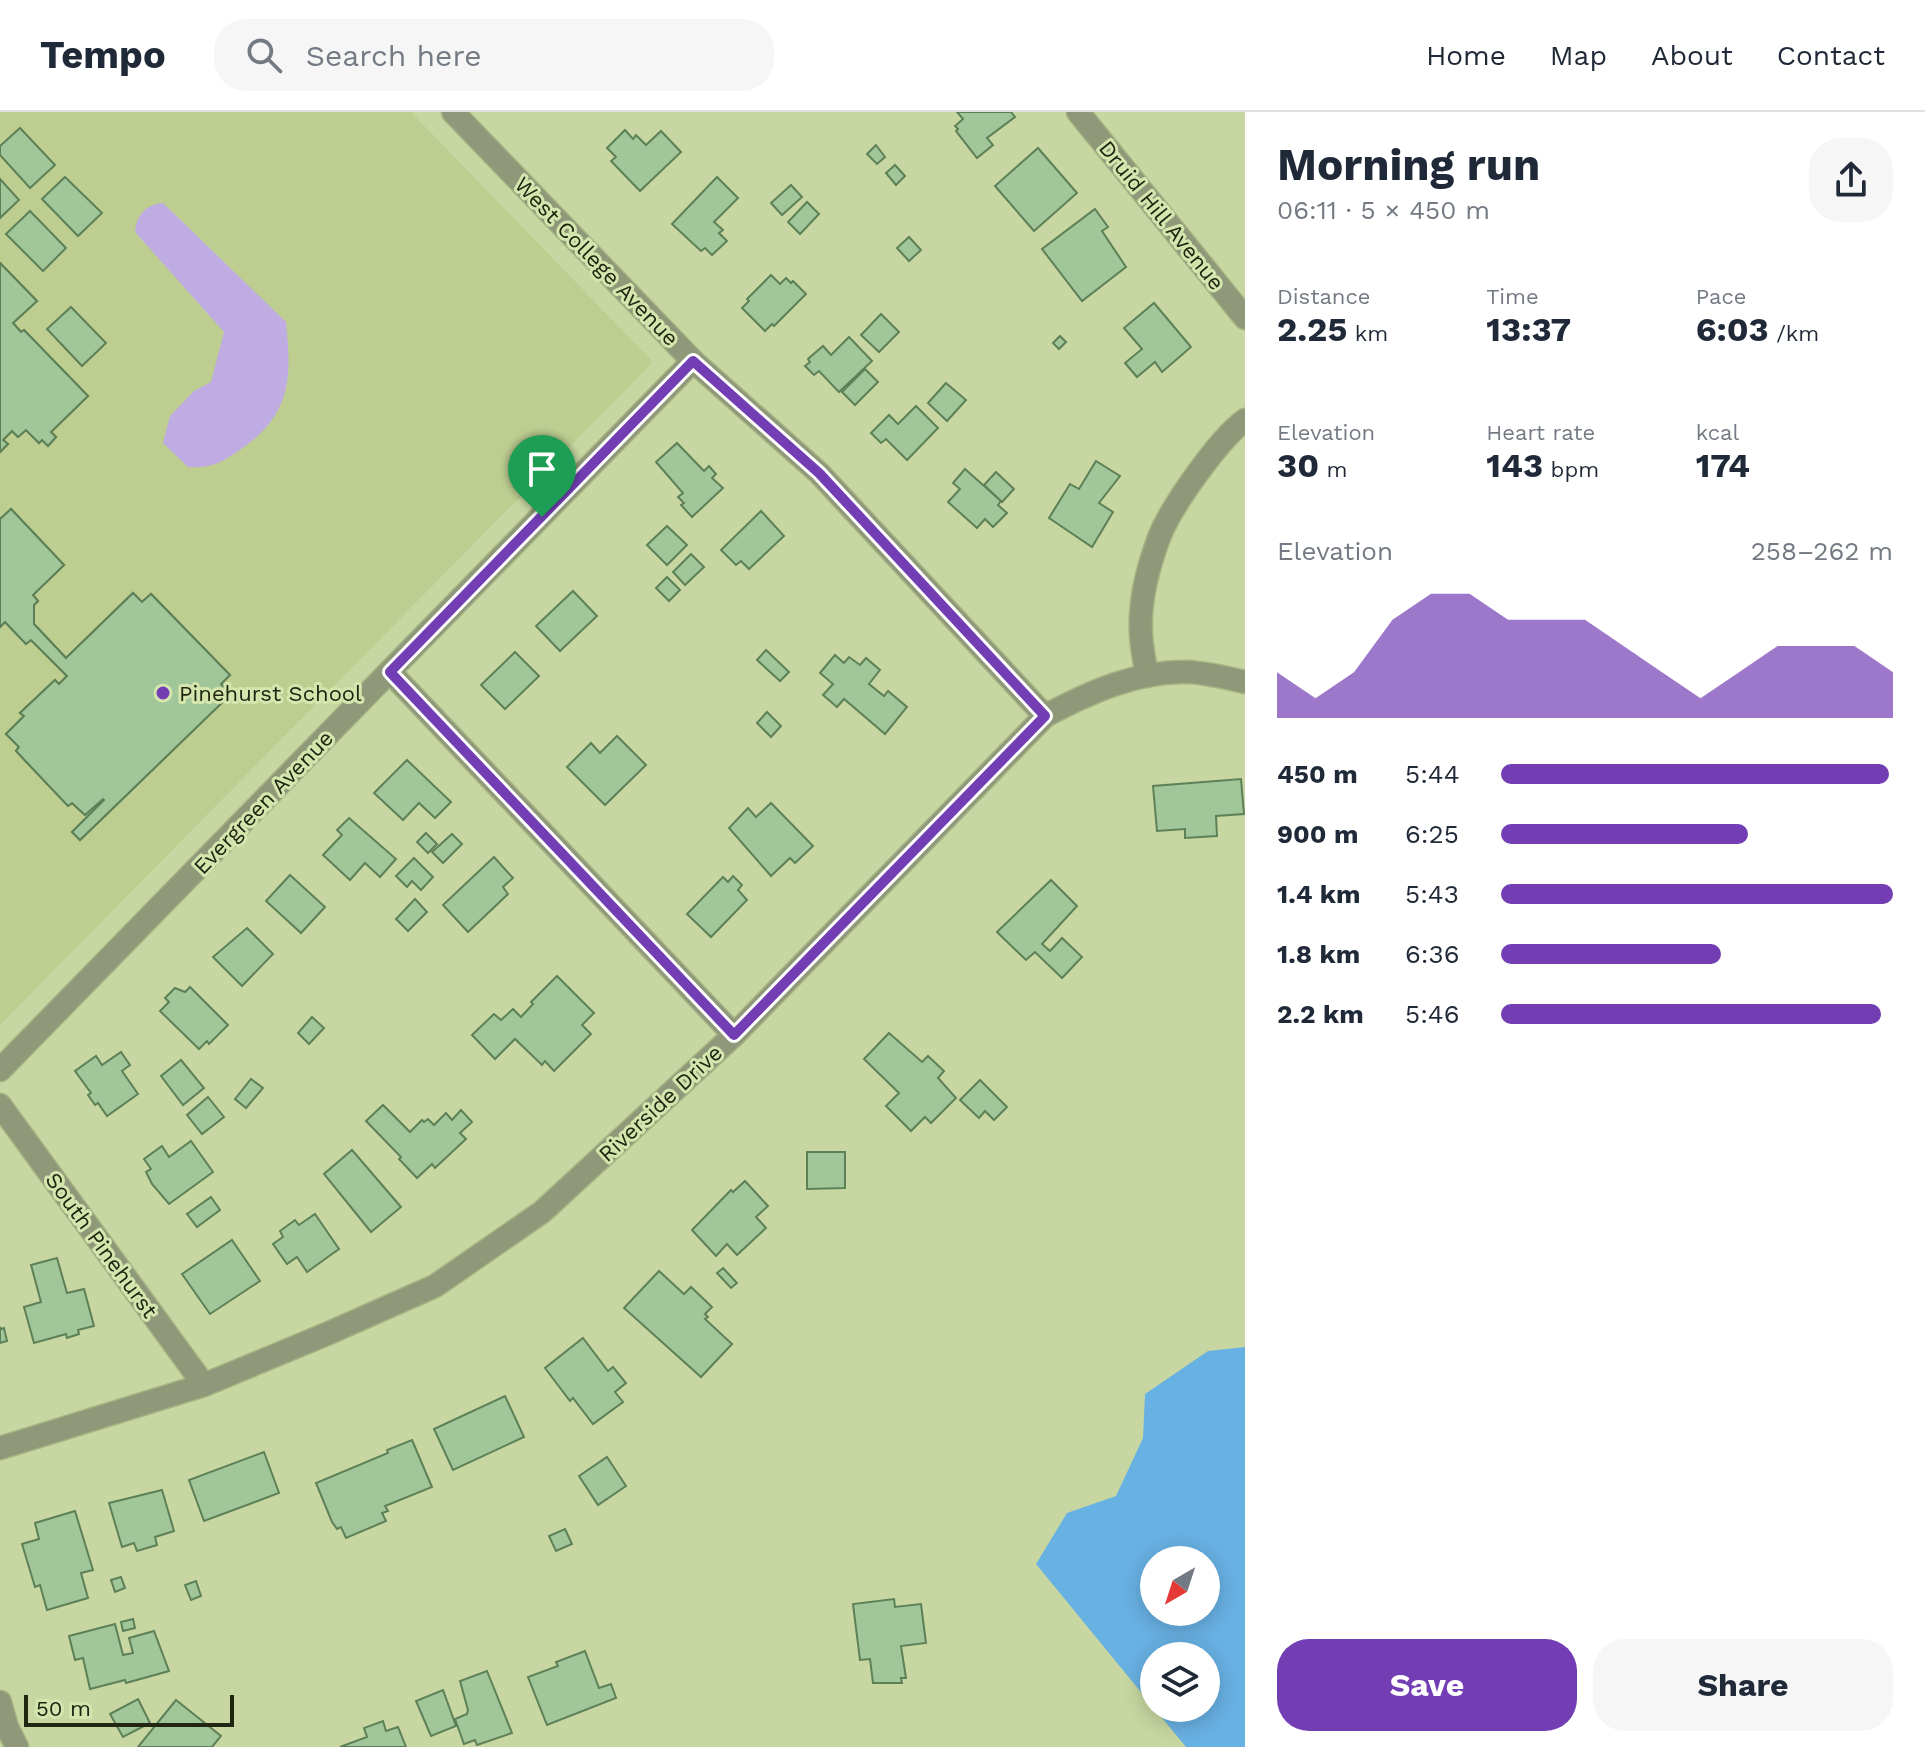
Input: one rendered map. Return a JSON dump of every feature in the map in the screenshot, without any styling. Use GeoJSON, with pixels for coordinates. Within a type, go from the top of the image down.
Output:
{"type":"FeatureCollection","features":[{"type":"Feature","properties":{"kind":"street","name":"West College Avenue"},"geometry":{"type":"LineString","coordinates":[[453,112],[693,361],[819,473],[1045,716]]}},
{"type":"Feature","properties":{"kind":"street","name":"Druid Hill Avenue"},"geometry":{"type":"LineString","coordinates":[[1078,112],[1245,318]]}},
{"type":"Feature","properties":{"kind":"street","name":"Evergreen Avenue"},"geometry":{"type":"LineString","coordinates":[[0,1070],[693,361]]}},
{"type":"Feature","properties":{"kind":"street"},"geometry":{"type":"LineString","coordinates":[[1147,676],[1141,632],[1143,604],[1161,534],[1200,470],[1236,426],[1245,420]]}},
{"type":"Feature","properties":{"kind":"street"},"geometry":{"type":"LineString","coordinates":[[390,672],[734,1035]]}},
{"type":"Feature","properties":{"kind":"street","name":"Riverside Drive"},"geometry":{"type":"LineString","coordinates":[[0,1448],[204,1385],[435,1286],[542,1212],[734,1035],[1045,716],[1090,692],[1147,676],[1188,672],[1245,682]]}},
{"type":"Feature","properties":{"kind":"street","name":"South Pinehurst"},"geometry":{"type":"LineString","coordinates":[[0,1105],[204,1385]]}},
{"type":"Feature","properties":{"kind":"street"},"geometry":{"type":"LineString","coordinates":[[0,1702],[17,1747]]}},
{"type":"Feature","properties":{"kind":"shaded area","name":"Pinehurst School"},"geometry":{"type":"Polygon","coordinates":[[[0,112],[411,112],[653,362],[0,1025],[0,112]]]}},
{"type":"Feature","properties":{"kind":"shaded area"},"geometry":{"type":"Polygon","coordinates":[[[163,203],[286,322],[288,378],[279,409],[257,437],[210,466],[188,467],[163,443],[170,416],[194,391],[211,382],[224,332],[135,232],[143,212],[163,203]]]}},
{"type":"Feature","properties":{"kind":"water"},"geometry":{"type":"Polygon","coordinates":[[[1245,1347],[1245,1747],[1186,1747],[1165,1722],[1220,1722],[1220,1642],[1140,1642],[1140,1691],[1036,1564],[1067,1513],[1116,1496],[1143,1438],[1145,1394],[1208,1351],[1245,1347]]]}},
{"type":"Feature","properties":{"kind":"building"},"geometry":{"type":"Polygon","coordinates":[[[957,112],[1011,112],[1015,117],[987,138],[993,145],[977,158],[956,131],[955,126],[963,119],[957,112]]]}},
{"type":"Feature","properties":{"kind":"building"},"geometry":{"type":"Polygon","coordinates":[[[20,128],[55,165],[30,188],[0,155],[0,146],[20,128]]]}},
{"type":"Feature","properties":{"kind":"building"},"geometry":{"type":"Polygon","coordinates":[[[625,130],[633,139],[636,135],[646,145],[661,131],[681,152],[640,191],[611,161],[616,157],[607,148],[625,130]]]}},
{"type":"Feature","properties":{"kind":"building"},"geometry":{"type":"Polygon","coordinates":[[[876,145],[885,157],[877,164],[867,154],[876,145]]]}},
{"type":"Feature","properties":{"kind":"building"},"geometry":{"type":"Polygon","coordinates":[[[1038,148],[1077,193],[1034,231],[995,186],[1038,148]]]}},
{"type":"Feature","properties":{"kind":"building"},"geometry":{"type":"Polygon","coordinates":[[[895,165],[905,176],[896,185],[886,173],[895,165]]]}},
{"type":"Feature","properties":{"kind":"building"},"geometry":{"type":"Polygon","coordinates":[[[65,177],[102,213],[78,236],[42,199],[65,177]]]}},
{"type":"Feature","properties":{"kind":"building"},"geometry":{"type":"Polygon","coordinates":[[[717,177],[738,198],[714,222],[723,230],[719,233],[727,241],[712,255],[705,248],[701,251],[672,224],[717,177]]]}},
{"type":"Feature","properties":{"kind":"building"},"geometry":{"type":"Polygon","coordinates":[[[0,179],[19,200],[0,218],[0,179]]]}},
{"type":"Feature","properties":{"kind":"building"},"geometry":{"type":"Polygon","coordinates":[[[791,185],[802,197],[782,215],[771,203],[791,185]]]}},
{"type":"Feature","properties":{"kind":"building"},"geometry":{"type":"Polygon","coordinates":[[[807,202],[819,214],[800,234],[788,222],[807,202]]]}},
{"type":"Feature","properties":{"kind":"building"},"geometry":{"type":"Polygon","coordinates":[[[1095,209],[1108,227],[1102,231],[1126,267],[1082,301],[1042,249],[1095,209]]]}},
{"type":"Feature","properties":{"kind":"building"},"geometry":{"type":"Polygon","coordinates":[[[30,211],[66,248],[43,271],[6,234],[30,211]]]}},
{"type":"Feature","properties":{"kind":"building"},"geometry":{"type":"Polygon","coordinates":[[[909,237],[921,250],[909,261],[897,248],[909,237]]]}},
{"type":"Feature","properties":{"kind":"building"},"geometry":{"type":"Polygon","coordinates":[[[0,263],[37,301],[13,323],[21,332],[24,330],[88,396],[51,432],[56,437],[48,446],[42,440],[39,443],[26,430],[18,437],[12,431],[3,440],[8,444],[0,452],[0,263]]]}},
{"type":"Feature","properties":{"kind":"building"},"geometry":{"type":"Polygon","coordinates":[[[0,263],[37,301],[13,323],[21,332],[24,330],[88,396],[51,432],[56,437],[48,446],[42,440],[39,443],[26,430],[18,437],[12,431],[3,440],[8,444],[0,452],[0,263]]]}},
{"type":"Feature","properties":{"kind":"building"},"geometry":{"type":"Polygon","coordinates":[[[771,275],[780,284],[786,278],[791,283],[793,281],[806,294],[765,331],[742,308],[771,275]]]}},
{"type":"Feature","properties":{"kind":"building"},"geometry":{"type":"Polygon","coordinates":[[[1154,303],[1191,347],[1162,372],[1155,362],[1137,377],[1125,363],[1142,349],[1124,328],[1154,303]]]}},
{"type":"Feature","properties":{"kind":"building"},"geometry":{"type":"Polygon","coordinates":[[[71,307],[106,343],[82,366],[47,329],[71,307]]]}},
{"type":"Feature","properties":{"kind":"building"},"geometry":{"type":"Polygon","coordinates":[[[881,314],[899,332],[879,352],[861,335],[881,314]]]}},
{"type":"Feature","properties":{"kind":"building"},"geometry":{"type":"Polygon","coordinates":[[[1060,336],[1066,342],[1059,349],[1053,343],[1060,336]]]}},
{"type":"Feature","properties":{"kind":"building"},"geometry":{"type":"Polygon","coordinates":[[[849,337],[872,361],[839,392],[819,371],[814,375],[805,366],[810,362],[808,359],[823,346],[831,355],[849,337]]]}},
{"type":"Feature","properties":{"kind":"building"},"geometry":{"type":"Polygon","coordinates":[[[865,369],[878,382],[855,405],[842,392],[865,369]]]}},
{"type":"Feature","properties":{"kind":"building"},"geometry":{"type":"Polygon","coordinates":[[[946,383],[966,400],[947,421],[928,403],[946,383]]]}},
{"type":"Feature","properties":{"kind":"building"},"geometry":{"type":"Polygon","coordinates":[[[916,406],[938,428],[907,460],[886,439],[881,443],[871,433],[889,415],[898,424],[916,406]]]}},
{"type":"Feature","properties":{"kind":"building"},"geometry":{"type":"Polygon","coordinates":[[[677,443],[704,471],[709,466],[716,474],[712,478],[723,488],[692,517],[678,497],[683,493],[656,462],[677,443]]]}},
{"type":"Feature","properties":{"kind":"building"},"geometry":{"type":"Polygon","coordinates":[[[1096,461],[1120,476],[1099,503],[1113,512],[1092,547],[1049,518],[1070,484],[1079,489],[1096,461]]]}},
{"type":"Feature","properties":{"kind":"building"},"geometry":{"type":"Polygon","coordinates":[[[965,469],[1001,501],[998,505],[1007,513],[993,527],[985,519],[977,528],[948,502],[960,489],[953,483],[965,469]]]}},
{"type":"Feature","properties":{"kind":"building"},"geometry":{"type":"Polygon","coordinates":[[[996,472],[1014,489],[1002,502],[984,485],[996,472]]]}},
{"type":"Feature","properties":{"kind":"building"},"geometry":{"type":"Polygon","coordinates":[[[11,509],[64,565],[33,595],[38,601],[34,605],[34,624],[66,658],[133,593],[142,602],[151,594],[230,675],[221,684],[231,694],[80,840],[72,832],[104,800],[85,815],[72,803],[68,806],[16,751],[19,747],[6,734],[24,716],[20,713],[55,680],[59,684],[67,676],[31,640],[26,644],[5,622],[0,627],[0,519],[11,509]],[[88,651],[73,665],[102,694],[116,680],[88,651]],[[213,691],[168,734],[143,708],[131,719],[159,748],[215,694],[213,691]]]}},
{"type":"Feature","properties":{"kind":"building"},"geometry":{"type":"Polygon","coordinates":[[[11,509],[64,565],[33,595],[38,601],[34,605],[34,624],[66,658],[133,593],[142,602],[151,594],[230,675],[221,684],[231,694],[80,840],[72,832],[104,800],[85,815],[72,803],[68,806],[16,751],[19,747],[6,734],[24,716],[20,713],[55,680],[59,684],[67,676],[31,640],[26,644],[5,622],[0,627],[0,519],[11,509]]]}},
{"type":"Feature","properties":{"kind":"building"},"geometry":{"type":"Polygon","coordinates":[[[761,511],[784,536],[749,569],[741,561],[736,565],[721,550],[761,511]]]}},
{"type":"Feature","properties":{"kind":"building"},"geometry":{"type":"Polygon","coordinates":[[[667,526],[687,545],[667,565],[647,545],[667,526]]]}},
{"type":"Feature","properties":{"kind":"building"},"geometry":{"type":"Polygon","coordinates":[[[691,554],[704,567],[685,585],[673,572],[691,554]]]}},
{"type":"Feature","properties":{"kind":"building"},"geometry":{"type":"Polygon","coordinates":[[[667,577],[680,590],[669,601],[656,588],[667,577]]]}},
{"type":"Feature","properties":{"kind":"building"},"geometry":{"type":"Polygon","coordinates":[[[573,591],[597,616],[560,651],[536,626],[573,591]]]}},
{"type":"Feature","properties":{"kind":"building"},"geometry":{"type":"Polygon","coordinates":[[[766,650],[789,672],[780,681],[757,660],[766,650]]]}},
{"type":"Feature","properties":{"kind":"building"},"geometry":{"type":"Polygon","coordinates":[[[515,652],[539,676],[505,709],[481,685],[515,652]]]}},
{"type":"Feature","properties":{"kind":"building"},"geometry":{"type":"Polygon","coordinates":[[[835,655],[844,663],[849,657],[860,665],[866,658],[880,670],[869,684],[884,696],[888,691],[907,707],[885,734],[844,699],[837,707],[823,695],[833,684],[820,673],[835,655]]]}},
{"type":"Feature","properties":{"kind":"building"},"geometry":{"type":"Polygon","coordinates":[[[767,712],[781,726],[771,737],[757,723],[767,712]]]}},
{"type":"Feature","properties":{"kind":"building"},"geometry":{"type":"Polygon","coordinates":[[[617,736],[646,765],[605,805],[567,767],[591,743],[600,753],[617,736]]]}},
{"type":"Feature","properties":{"kind":"building"},"geometry":{"type":"Polygon","coordinates":[[[407,760],[451,802],[435,818],[419,803],[403,820],[374,793],[407,760]]]}},
{"type":"Feature","properties":{"kind":"building"},"geometry":{"type":"Polygon","coordinates":[[[1241,779],[1244,814],[1216,816],[1217,836],[1185,838],[1185,829],[1157,831],[1153,786],[1241,779]]]}},
{"type":"Feature","properties":{"kind":"building"},"geometry":{"type":"Polygon","coordinates":[[[771,803],[813,846],[795,863],[790,858],[771,876],[729,828],[748,808],[756,817],[771,803]]]}},
{"type":"Feature","properties":{"kind":"building"},"geometry":{"type":"Polygon","coordinates":[[[349,818],[396,859],[380,877],[365,863],[350,880],[323,855],[342,835],[337,830],[349,818]]]}},
{"type":"Feature","properties":{"kind":"building"},"geometry":{"type":"Polygon","coordinates":[[[426,833],[437,844],[428,853],[417,842],[426,833]]]}},
{"type":"Feature","properties":{"kind":"building"},"geometry":{"type":"Polygon","coordinates":[[[452,834],[462,844],[443,863],[432,852],[452,834]]]}},
{"type":"Feature","properties":{"kind":"building"},"geometry":{"type":"Polygon","coordinates":[[[494,857],[513,878],[503,887],[508,894],[468,932],[443,905],[494,857]]]}},
{"type":"Feature","properties":{"kind":"building"},"geometry":{"type":"Polygon","coordinates":[[[414,858],[433,877],[421,890],[412,881],[407,887],[396,876],[414,858]]]}},
{"type":"Feature","properties":{"kind":"building"},"geometry":{"type":"Polygon","coordinates":[[[290,875],[325,907],[301,933],[266,901],[290,875]]]}},
{"type":"Feature","properties":{"kind":"building"},"geometry":{"type":"Polygon","coordinates":[[[733,876],[742,885],[738,890],[747,900],[711,937],[687,914],[723,877],[728,882],[733,876]]]}},
{"type":"Feature","properties":{"kind":"building"},"geometry":{"type":"Polygon","coordinates":[[[1051,880],[1077,906],[1042,944],[1050,951],[1062,938],[1082,957],[1062,978],[1035,952],[1026,960],[997,932],[1051,880]]]}},
{"type":"Feature","properties":{"kind":"building"},"geometry":{"type":"Polygon","coordinates":[[[415,899],[427,912],[408,931],[396,919],[415,899]]]}},
{"type":"Feature","properties":{"kind":"building"},"geometry":{"type":"Polygon","coordinates":[[[247,928],[273,954],[242,986],[213,957],[247,928]]]}},
{"type":"Feature","properties":{"kind":"building"},"geometry":{"type":"Polygon","coordinates":[[[557,976],[594,1013],[582,1025],[591,1034],[554,1071],[545,1061],[542,1065],[515,1039],[495,1059],[472,1035],[494,1014],[501,1020],[513,1009],[521,1017],[557,976]]]}},
{"type":"Feature","properties":{"kind":"building"},"geometry":{"type":"Polygon","coordinates":[[[190,987],[228,1025],[209,1044],[207,1041],[199,1049],[160,1011],[169,1002],[165,998],[175,988],[185,992],[190,987]]]}},
{"type":"Feature","properties":{"kind":"building"},"geometry":{"type":"Polygon","coordinates":[[[312,1017],[324,1028],[309,1044],[298,1033],[312,1017]]]}},
{"type":"Feature","properties":{"kind":"building"},"geometry":{"type":"Polygon","coordinates":[[[889,1033],[922,1062],[928,1056],[944,1071],[938,1078],[956,1098],[931,1123],[925,1117],[911,1131],[886,1106],[899,1093],[864,1059],[889,1033]]]}},
{"type":"Feature","properties":{"kind":"building"},"geometry":{"type":"Polygon","coordinates":[[[121,1052],[130,1065],[122,1071],[138,1094],[107,1116],[98,1103],[95,1105],[88,1095],[91,1093],[75,1071],[96,1056],[102,1065],[121,1052]]]}},
{"type":"Feature","properties":{"kind":"building"},"geometry":{"type":"Polygon","coordinates":[[[181,1060],[204,1088],[183,1105],[161,1076],[181,1060]]]}},
{"type":"Feature","properties":{"kind":"building"},"geometry":{"type":"Polygon","coordinates":[[[251,1079],[263,1088],[246,1108],[235,1099],[251,1079]]]}},
{"type":"Feature","properties":{"kind":"building"},"geometry":{"type":"Polygon","coordinates":[[[980,1080],[1007,1107],[994,1120],[985,1111],[979,1118],[960,1100],[980,1080]]]}},
{"type":"Feature","properties":{"kind":"building"},"geometry":{"type":"Polygon","coordinates":[[[208,1097],[224,1117],[202,1134],[187,1115],[208,1097]]]}},
{"type":"Feature","properties":{"kind":"building"},"geometry":{"type":"Polygon","coordinates":[[[383,1105],[410,1132],[422,1120],[428,1119],[434,1125],[446,1113],[452,1120],[461,1110],[472,1122],[460,1133],[466,1139],[435,1168],[432,1164],[417,1178],[366,1121],[383,1105]]]}},
{"type":"Feature","properties":{"kind":"building"},"geometry":{"type":"Polygon","coordinates":[[[191,1141],[213,1172],[169,1204],[152,1184],[146,1172],[151,1169],[144,1159],[162,1146],[169,1157],[191,1141]]]}},
{"type":"Feature","properties":{"kind":"building"},"geometry":{"type":"Polygon","coordinates":[[[352,1150],[401,1207],[371,1232],[324,1174],[352,1150]]]}},
{"type":"Feature","properties":{"kind":"building"},"geometry":{"type":"Polygon","coordinates":[[[807,1152],[845,1152],[845,1188],[807,1189],[807,1152]]]}},
{"type":"Feature","properties":{"kind":"building"},"geometry":{"type":"Polygon","coordinates":[[[745,1181],[768,1206],[756,1217],[766,1228],[737,1255],[727,1244],[716,1256],[692,1230],[731,1190],[733,1192],[745,1181]]]}},
{"type":"Feature","properties":{"kind":"building"},"geometry":{"type":"Polygon","coordinates":[[[211,1197],[220,1210],[197,1227],[187,1214],[211,1197]]]}},
{"type":"Feature","properties":{"kind":"building"},"geometry":{"type":"Polygon","coordinates":[[[315,1214],[339,1249],[307,1272],[297,1257],[287,1264],[273,1244],[283,1237],[280,1231],[295,1220],[299,1225],[315,1214]]]}},
{"type":"Feature","properties":{"kind":"building"},"geometry":{"type":"Polygon","coordinates":[[[232,1240],[260,1281],[210,1314],[182,1274],[232,1240]]]}},
{"type":"Feature","properties":{"kind":"building"},"geometry":{"type":"Polygon","coordinates":[[[57,1258],[67,1293],[84,1289],[94,1326],[78,1330],[79,1334],[67,1338],[66,1334],[34,1343],[24,1307],[41,1302],[31,1265],[57,1258]]]}},
{"type":"Feature","properties":{"kind":"building"},"geometry":{"type":"Polygon","coordinates":[[[723,1268],[737,1283],[731,1288],[717,1273],[723,1268]]]}},
{"type":"Feature","properties":{"kind":"building"},"geometry":{"type":"Polygon","coordinates":[[[659,1271],[684,1294],[691,1287],[712,1307],[705,1314],[708,1317],[705,1319],[732,1344],[701,1377],[624,1308],[659,1271]]]}},
{"type":"Feature","properties":{"kind":"building"},"geometry":{"type":"Polygon","coordinates":[[[0,1327],[4,1328],[7,1341],[0,1343],[0,1327]]]}},
{"type":"Feature","properties":{"kind":"building"},"geometry":{"type":"Polygon","coordinates":[[[583,1338],[608,1371],[613,1367],[626,1383],[615,1392],[623,1402],[593,1424],[573,1398],[570,1401],[545,1368],[583,1338]]]}},
{"type":"Feature","properties":{"kind":"building"},"geometry":{"type":"Polygon","coordinates":[[[505,1396],[524,1437],[453,1470],[434,1429],[505,1396]]]}},
{"type":"Feature","properties":{"kind":"building"},"geometry":{"type":"Polygon","coordinates":[[[412,1440],[432,1487],[385,1506],[388,1511],[382,1513],[386,1521],[346,1538],[341,1527],[337,1529],[332,1522],[316,1483],[412,1440]]]}},
{"type":"Feature","properties":{"kind":"building"},"geometry":{"type":"Polygon","coordinates":[[[264,1452],[279,1493],[204,1521],[189,1480],[264,1452]]]}},
{"type":"Feature","properties":{"kind":"building"},"geometry":{"type":"Polygon","coordinates":[[[607,1457],[626,1486],[598,1505],[579,1476],[607,1457]]]}},
{"type":"Feature","properties":{"kind":"building"},"geometry":{"type":"Polygon","coordinates":[[[162,1490],[174,1531],[155,1537],[157,1545],[137,1551],[134,1543],[122,1547],[109,1503],[162,1490]]]}},
{"type":"Feature","properties":{"kind":"building"},"geometry":{"type":"Polygon","coordinates":[[[75,1511],[93,1570],[81,1573],[88,1598],[47,1610],[40,1585],[35,1587],[22,1544],[39,1539],[35,1523],[75,1511]]]}},
{"type":"Feature","properties":{"kind":"building"},"geometry":{"type":"Polygon","coordinates":[[[565,1529],[572,1544],[556,1551],[549,1536],[565,1529]]]}},
{"type":"Feature","properties":{"kind":"building"},"geometry":{"type":"Polygon","coordinates":[[[121,1577],[125,1588],[115,1592],[111,1580],[121,1577]]]}},
{"type":"Feature","properties":{"kind":"building"},"geometry":{"type":"Polygon","coordinates":[[[196,1581],[201,1596],[191,1600],[185,1585],[196,1581]]]}},
{"type":"Feature","properties":{"kind":"building"},"geometry":{"type":"Polygon","coordinates":[[[894,1599],[895,1607],[921,1604],[926,1643],[901,1646],[906,1678],[901,1678],[902,1683],[873,1683],[870,1659],[860,1660],[853,1604],[894,1599]]]}},
{"type":"Feature","properties":{"kind":"building"},"geometry":{"type":"Polygon","coordinates":[[[133,1619],[135,1628],[123,1631],[121,1622],[133,1619]]]}},
{"type":"Feature","properties":{"kind":"building"},"geometry":{"type":"Polygon","coordinates":[[[115,1624],[123,1655],[133,1653],[129,1638],[154,1631],[169,1671],[90,1689],[83,1658],[75,1660],[69,1636],[115,1624]]]}},
{"type":"Feature","properties":{"kind":"building"},"geometry":{"type":"Polygon","coordinates":[[[585,1651],[599,1688],[611,1684],[616,1698],[547,1725],[528,1677],[558,1666],[556,1662],[585,1651]]]}},
{"type":"Feature","properties":{"kind":"building"},"geometry":{"type":"Polygon","coordinates":[[[487,1671],[512,1733],[477,1745],[475,1740],[464,1744],[455,1719],[467,1714],[468,1710],[460,1681],[487,1671]]]}},
{"type":"Feature","properties":{"kind":"building"},"geometry":{"type":"Polygon","coordinates":[[[443,1690],[456,1726],[431,1736],[416,1701],[443,1690]]]}},
{"type":"Feature","properties":{"kind":"building"},"geometry":{"type":"Polygon","coordinates":[[[138,1699],[150,1723],[123,1737],[110,1714],[138,1699]]]}},
{"type":"Feature","properties":{"kind":"building"},"geometry":{"type":"Polygon","coordinates":[[[176,1700],[221,1736],[212,1747],[138,1747],[176,1700]]]}},
{"type":"Feature","properties":{"kind":"building"},"geometry":{"type":"Polygon","coordinates":[[[383,1721],[386,1731],[398,1727],[406,1747],[340,1747],[367,1737],[364,1728],[383,1721]]]}},
{"type":"Feature","properties":{"kind":"place","name":"Pinehurst School"},"geometry":{"type":"Point","coordinates":[163,693]}},
{"type":"Feature","properties":{"kind":"route"},"geometry":{"type":"LineString","coordinates":[[693,361],[819,473],[1045,716],[734,1035],[390,672],[542,517],[693,361]]}}]}
